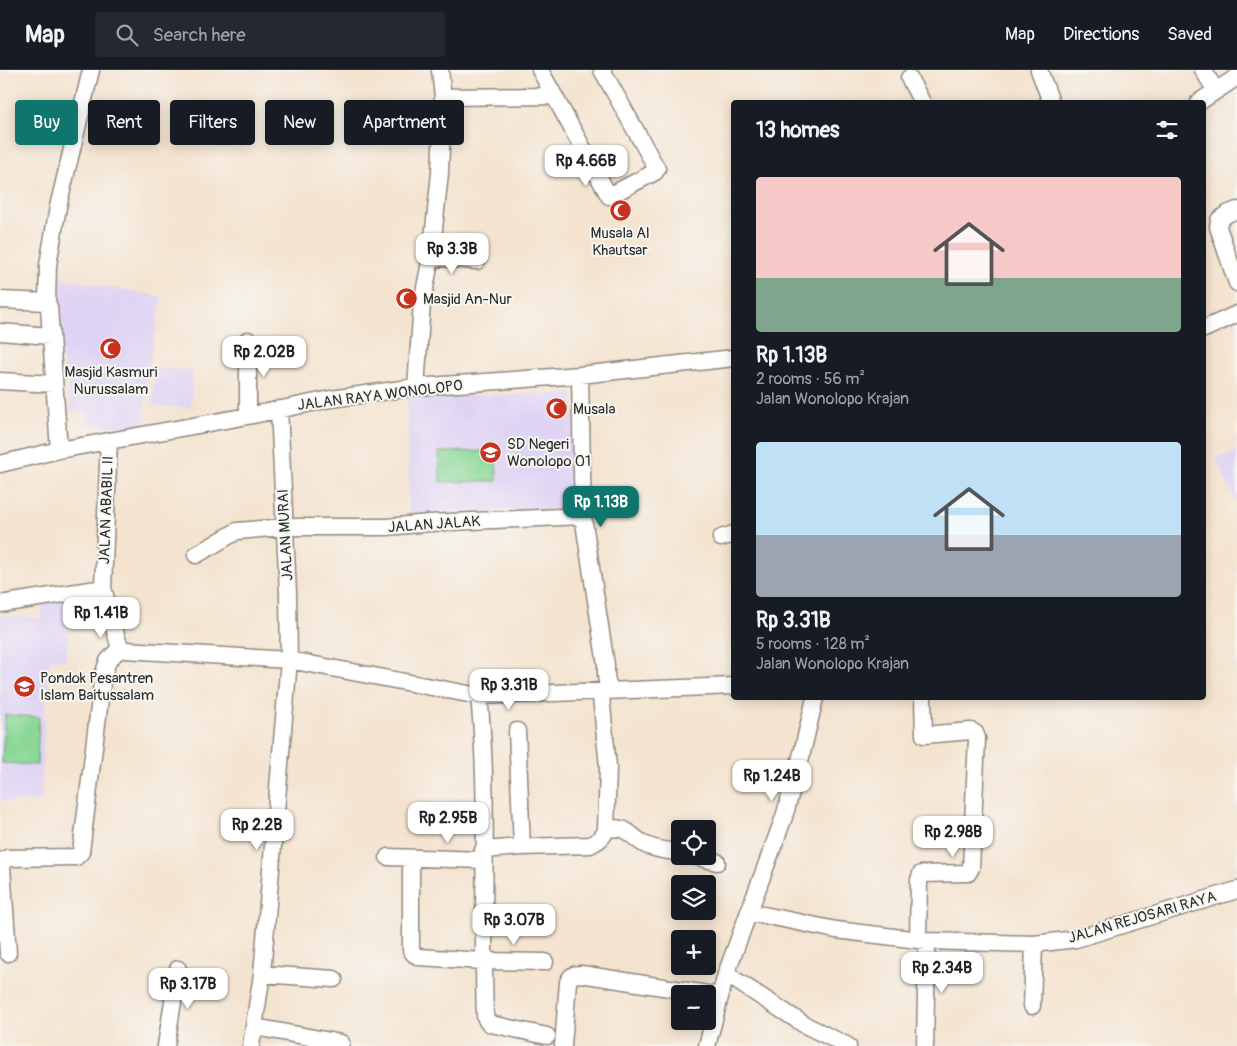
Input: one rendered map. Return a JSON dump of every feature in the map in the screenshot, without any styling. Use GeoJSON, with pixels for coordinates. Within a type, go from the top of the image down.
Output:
{"type":"FeatureCollection","features":[{"type":"Feature","properties":{"kind":"street"},"geometry":{"type":"LineString","coordinates":[[59,450],[49,307],[47,302],[48,265],[58,207],[91,70]]}},
{"type":"Feature","properties":{"kind":"street"},"geometry":{"type":"LineString","coordinates":[[416,387],[422,303],[431,257],[440,173],[443,97],[440,70]]}},
{"type":"Feature","properties":{"kind":"street"},"geometry":{"type":"LineString","coordinates":[[540,70],[609,196],[655,172],[657,169],[602,70]]}},
{"type":"Feature","properties":{"kind":"street"},"geometry":{"type":"LineString","coordinates":[[1039,70],[1050,100]]}},
{"type":"Feature","properties":{"kind":"street"},"geometry":{"type":"LineString","coordinates":[[1203,70],[1216,91]]}},
{"type":"Feature","properties":{"kind":"street"},"geometry":{"type":"LineString","coordinates":[[1202,100],[1237,77]]}},
{"type":"Feature","properties":{"kind":"street"},"geometry":{"type":"LineString","coordinates":[[909,78],[921,100]]}},
{"type":"Feature","properties":{"kind":"street"},"geometry":{"type":"LineString","coordinates":[[443,97],[554,96]]}},
{"type":"Feature","properties":{"kind":"street"},"geometry":{"type":"LineString","coordinates":[[1237,210],[1219,220],[1218,227],[1237,283]]}},
{"type":"Feature","properties":{"kind":"street"},"geometry":{"type":"LineString","coordinates":[[431,257],[477,261]]}},
{"type":"Feature","properties":{"kind":"street"},"geometry":{"type":"LineString","coordinates":[[0,300],[47,302]]}},
{"type":"Feature","properties":{"kind":"street"},"geometry":{"type":"LineString","coordinates":[[1206,328],[1237,314]]}},
{"type":"Feature","properties":{"kind":"street"},"geometry":{"type":"LineString","coordinates":[[0,332],[50,336]]}},
{"type":"Feature","properties":{"kind":"street"},"geometry":{"type":"LineString","coordinates":[[248,340],[248,416]]}},
{"type":"Feature","properties":{"kind":"street","name":"JALAN RAYA WONOLOPO"},"geometry":{"type":"LineString","coordinates":[[0,464],[59,450],[331,399],[416,387],[580,376],[731,358]]}},
{"type":"Feature","properties":{"kind":"street"},"geometry":{"type":"LineString","coordinates":[[580,376],[583,516],[606,665],[608,691]]}},
{"type":"Feature","properties":{"kind":"street"},"geometry":{"type":"LineString","coordinates":[[0,381],[54,384]]}},
{"type":"Feature","properties":{"kind":"street","name":"JALAN MURAI"},"geometry":{"type":"LineString","coordinates":[[251,1046],[262,974],[289,660],[279,409]]}},
{"type":"Feature","properties":{"kind":"street","name":"JALAN ABABIL II"},"geometry":{"type":"LineString","coordinates":[[109,441],[103,588],[121,647]]}},
{"type":"Feature","properties":{"kind":"street","name":"JALAN JALAK"},"geometry":{"type":"LineString","coordinates":[[196,555],[237,531],[285,528],[387,527],[429,523],[583,516]]}},
{"type":"Feature","properties":{"kind":"street"},"geometry":{"type":"LineString","coordinates":[[0,604],[103,588]]}},
{"type":"Feature","properties":{"kind":"street"},"geometry":{"type":"LineString","coordinates":[[8,953],[2,867],[4,861],[7,858],[76,857],[80,852],[103,675],[108,661],[121,647],[125,650],[289,660],[478,696],[731,686]]}},
{"type":"Feature","properties":{"kind":"street"},"geometry":{"type":"LineString","coordinates":[[388,857],[411,859],[483,855],[522,847],[590,845],[598,841],[606,830],[608,767],[601,696],[608,691]]}},
{"type":"Feature","properties":{"kind":"street"},"geometry":{"type":"LineString","coordinates":[[478,696],[484,784],[483,961],[485,1016],[491,1024],[547,1036]]}},
{"type":"Feature","properties":{"kind":"street"},"geometry":{"type":"LineString","coordinates":[[707,1046],[726,974],[784,817],[815,700]]}},
{"type":"Feature","properties":{"kind":"street"},"geometry":{"type":"LineString","coordinates":[[922,700],[924,735],[971,731],[975,733],[977,738],[970,868],[968,873],[921,874],[919,880],[923,940],[925,1046]]}},
{"type":"Feature","properties":{"kind":"street"},"geometry":{"type":"LineString","coordinates":[[516,731],[522,847]]}},
{"type":"Feature","properties":{"kind":"street"},"geometry":{"type":"LineString","coordinates":[[606,830],[616,827],[622,828],[647,846],[671,851]]}},
{"type":"Feature","properties":{"kind":"street"},"geometry":{"type":"LineString","coordinates":[[411,859],[412,950],[414,954],[419,957],[483,961],[545,962]]}},
{"type":"Feature","properties":{"kind":"street","name":"JALAN REJOSARI RAYA"},"geometry":{"type":"LineString","coordinates":[[749,912],[836,930],[923,940],[1034,944],[1076,938],[1237,890]]}},
{"type":"Feature","properties":{"kind":"street"},"geometry":{"type":"LineString","coordinates":[[1032,1006],[1034,944]]}},
{"type":"Feature","properties":{"kind":"street"},"geometry":{"type":"LineString","coordinates":[[166,1046],[178,970]]}},
{"type":"Feature","properties":{"kind":"street"},"geometry":{"type":"LineString","coordinates":[[262,974],[334,979]]}},
{"type":"Feature","properties":{"kind":"street"},"geometry":{"type":"LineString","coordinates":[[563,1046],[568,982],[574,974],[720,996]]}},
{"type":"Feature","properties":{"kind":"street"},"geometry":{"type":"LineString","coordinates":[[726,974],[805,1026],[848,1046]]}},
{"type":"Feature","properties":{"kind":"street"},"geometry":{"type":"LineString","coordinates":[[255,1027],[341,1043]]}},
{"type":"Feature","properties":{"kind":"shaded area"},"geometry":{"type":"Polygon","coordinates":[[[58,277],[162,297],[147,374],[144,428],[87,425],[88,413],[71,410],[52,303],[58,277]]]}},
{"type":"Feature","properties":{"kind":"shaded area"},"geometry":{"type":"Polygon","coordinates":[[[154,368],[193,370],[191,408],[152,406],[154,368]]]}},
{"type":"Feature","properties":{"kind":"shaded area","name":"SD Negeri Wonolopo 01"},"geometry":{"type":"Polygon","coordinates":[[[573,394],[575,510],[409,513],[407,396],[573,394]]]}},
{"type":"Feature","properties":{"kind":"shaded area"},"geometry":{"type":"Polygon","coordinates":[[[1237,452],[1237,502],[1215,458],[1237,452]]]}},
{"type":"Feature","properties":{"kind":"shaded area","name":"Pondok Pesantren Islam Baitussalam"},"geometry":{"type":"Polygon","coordinates":[[[43,600],[71,602],[66,660],[50,659],[41,802],[0,801],[0,615],[41,619],[43,600]]]}},
{"type":"Feature","properties":{"kind":"green space"},"geometry":{"type":"Polygon","coordinates":[[[496,451],[497,481],[440,482],[439,452],[496,451]]]}},
{"type":"Feature","properties":{"kind":"green space"},"geometry":{"type":"Polygon","coordinates":[[[5,715],[39,717],[37,765],[2,763],[5,715]]]}},
{"type":"Feature","properties":{"kind":"place","name":"Musala Al Khautsar"},"geometry":{"type":"Point","coordinates":[620,210]}},
{"type":"Feature","properties":{"kind":"place","name":"Masjid An-Nur"},"geometry":{"type":"Point","coordinates":[407,299]}},
{"type":"Feature","properties":{"kind":"place","name":"Masjid Kasmuri Nurussalam"},"geometry":{"type":"Point","coordinates":[111,349]}},
{"type":"Feature","properties":{"kind":"place","name":"Musala"},"geometry":{"type":"Point","coordinates":[557,409]}},
{"type":"Feature","properties":{"kind":"place","name":"SD Negeri Wonolopo 01"},"geometry":{"type":"Point","coordinates":[491,453]}},
{"type":"Feature","properties":{"kind":"place","name":"Pondok Pesantren Islam Baitussalam"},"geometry":{"type":"Point","coordinates":[24,687]}}]}
